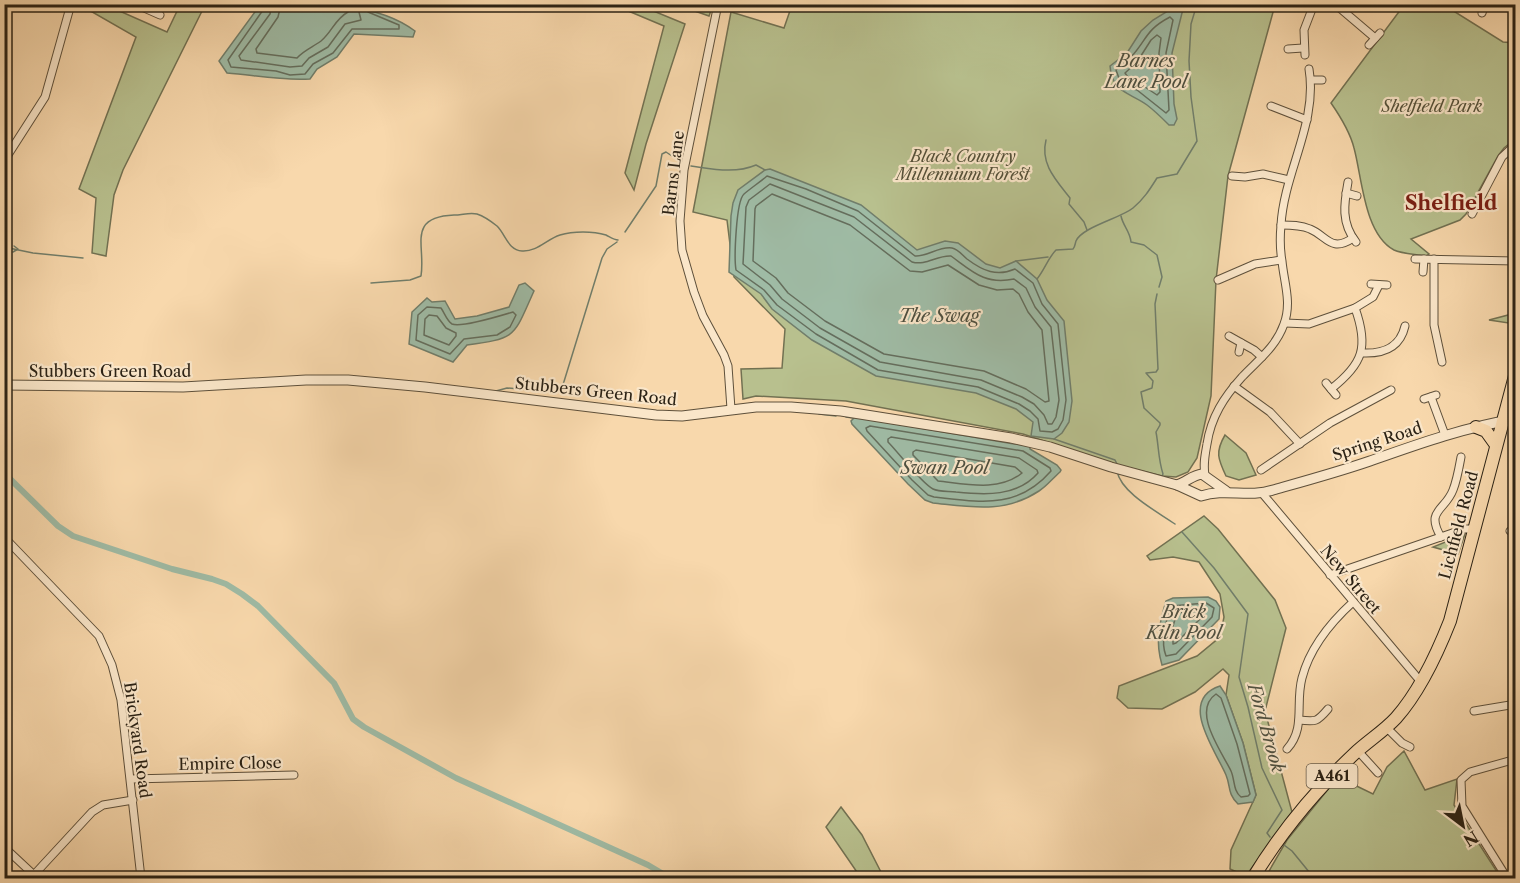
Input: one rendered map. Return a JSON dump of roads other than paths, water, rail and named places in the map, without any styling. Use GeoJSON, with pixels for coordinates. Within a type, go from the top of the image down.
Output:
{"type":"FeatureCollection","features":[{"type":"Feature","properties":{"kind":"highway","name":"Lichfield Road"},"geometry":{"type":"LineString","coordinates":[[1421,682],[1450,621],[1496,445],[1509,420],[1515,372]]}},
{"type":"Feature","properties":{"kind":"highway"},"geometry":{"type":"LineString","coordinates":[[1476,427],[1486,431],[1496,445]]}},
{"type":"Feature","properties":{"kind":"highway","name":"A461"},"geometry":{"type":"LineString","coordinates":[[1253,879],[1270,850],[1304,806],[1358,751],[1397,717],[1421,682]]}},
{"type":"Feature","properties":{"kind":"street"},"geometry":{"type":"LineString","coordinates":[[4,161],[45,98],[71,4]]}},
{"type":"Feature","properties":{"kind":"street"},"geometry":{"type":"LineString","coordinates":[[135,4],[160,15]]}},
{"type":"Feature","properties":{"kind":"street","name":"Barns Lane"},"geometry":{"type":"LineString","coordinates":[[718,4],[684,170],[680,220],[682,250],[694,292],[703,316],[728,366],[731,409]]}},
{"type":"Feature","properties":{"kind":"street"},"geometry":{"type":"LineString","coordinates":[[1288,49],[1304,52],[1304,30],[1314,4]]}},
{"type":"Feature","properties":{"kind":"street"},"geometry":{"type":"LineString","coordinates":[[1335,4],[1378,36],[1369,45]]}},
{"type":"Feature","properties":{"kind":"street"},"geometry":{"type":"LineString","coordinates":[[1482,13],[1485,4]]}},
{"type":"Feature","properties":{"kind":"street"},"geometry":{"type":"LineString","coordinates":[[1262,493],[1226,491],[1201,496],[1191,490],[1190,486],[1193,477],[1203,465],[1213,418],[1234,386],[1272,347],[1285,323],[1288,301],[1281,260],[1281,225],[1289,180],[1311,101],[1309,69]]}},
{"type":"Feature","properties":{"kind":"street"},"geometry":{"type":"LineString","coordinates":[[1311,80],[1322,80]]}},
{"type":"Feature","properties":{"kind":"street"},"geometry":{"type":"LineString","coordinates":[[1272,118],[1275,108],[1307,120]]}},
{"type":"Feature","properties":{"kind":"street"},"geometry":{"type":"LineString","coordinates":[[1476,210],[1502,157],[1515,144]]}},
{"type":"Feature","properties":{"kind":"street"},"geometry":{"type":"LineString","coordinates":[[1232,176],[1245,177],[1263,174],[1289,180]]}},
{"type":"Feature","properties":{"kind":"street"},"geometry":{"type":"LineString","coordinates":[[1245,177],[1246,185]]}},
{"type":"Feature","properties":{"kind":"street"},"geometry":{"type":"LineString","coordinates":[[1281,225],[1304,227],[1335,244],[1354,240],[1343,209],[1348,182]]}},
{"type":"Feature","properties":{"kind":"street"},"geometry":{"type":"LineString","coordinates":[[1346,193],[1357,196]]}},
{"type":"Feature","properties":{"kind":"street"},"geometry":{"type":"LineString","coordinates":[[1415,259],[1515,261]]}},
{"type":"Feature","properties":{"kind":"street"},"geometry":{"type":"LineString","coordinates":[[1424,259],[1424,272]]}},
{"type":"Feature","properties":{"kind":"street"},"geometry":{"type":"LineString","coordinates":[[1434,259],[1434,325],[1442,362]]}},
{"type":"Feature","properties":{"kind":"street"},"geometry":{"type":"LineString","coordinates":[[1218,280],[1256,264],[1281,260]]}},
{"type":"Feature","properties":{"kind":"street"},"geometry":{"type":"LineString","coordinates":[[1236,273],[1240,281]]}},
{"type":"Feature","properties":{"kind":"street"},"geometry":{"type":"LineString","coordinates":[[1285,323],[1309,324],[1355,308],[1373,297],[1379,285]]}},
{"type":"Feature","properties":{"kind":"street"},"geometry":{"type":"LineString","coordinates":[[1331,389],[1350,373],[1362,352],[1362,332],[1355,308]]}},
{"type":"Feature","properties":{"kind":"street"},"geometry":{"type":"LineString","coordinates":[[1362,352],[1374,354],[1385,351],[1406,338],[1406,326]]}},
{"type":"Feature","properties":{"kind":"street"},"geometry":{"type":"LineString","coordinates":[[1229,336],[1262,357]]}},
{"type":"Feature","properties":{"kind":"street"},"geometry":{"type":"LineString","coordinates":[[1239,352],[1241,343]]}},
{"type":"Feature","properties":{"kind":"street"},"geometry":{"type":"LineString","coordinates":[[1439,352],[1448,349]]}},
{"type":"Feature","properties":{"kind":"street","name":"Stubbers Green Road"},"geometry":{"type":"LineString","coordinates":[[5,384],[104,388],[348,380],[656,416],[682,416],[756,407],[806,407],[909,421],[1050,447],[1191,490]]}},
{"type":"Feature","properties":{"kind":"street"},"geometry":{"type":"LineString","coordinates":[[1234,386],[1270,412],[1300,444]]}},
{"type":"Feature","properties":{"kind":"street"},"geometry":{"type":"LineString","coordinates":[[1263,466],[1388,389]]}},
{"type":"Feature","properties":{"kind":"street"},"geometry":{"type":"LineString","coordinates":[[1431,397],[1445,435]]}},
{"type":"Feature","properties":{"kind":"street","name":"Spring Road"},"geometry":{"type":"LineString","coordinates":[[1262,493],[1362,464],[1445,435],[1509,420]]}},
{"type":"Feature","properties":{"kind":"street"},"geometry":{"type":"LineString","coordinates":[[1441,537],[1435,527],[1434,519],[1438,508],[1449,499],[1461,457]]}},
{"type":"Feature","properties":{"kind":"street"},"geometry":{"type":"LineString","coordinates":[[1203,465],[1211,486],[1208,493]]}},
{"type":"Feature","properties":{"kind":"street"},"geometry":{"type":"LineString","coordinates":[[1459,470],[1468,471]]}},
{"type":"Feature","properties":{"kind":"street"},"geometry":{"type":"LineString","coordinates":[[1176,485],[1193,477],[1208,478],[1226,491]]}},
{"type":"Feature","properties":{"kind":"street","name":"New Street"},"geometry":{"type":"LineString","coordinates":[[1262,493],[1421,682]]}},
{"type":"Feature","properties":{"kind":"street"},"geometry":{"type":"LineString","coordinates":[[1330,575],[1464,529],[1475,529]]}},
{"type":"Feature","properties":{"kind":"street","name":"Brickyard Road"},"geometry":{"type":"LineString","coordinates":[[6,542],[99,636],[117,679],[131,779],[141,879]]}},
{"type":"Feature","properties":{"kind":"street"},"geometry":{"type":"LineString","coordinates":[[1287,749],[1298,733],[1302,678],[1310,658],[1319,638],[1335,618],[1353,602]]}},
{"type":"Feature","properties":{"kind":"street"},"geometry":{"type":"LineString","coordinates":[[1515,616],[1515,642]]}},
{"type":"Feature","properties":{"kind":"street"},"geometry":{"type":"LineString","coordinates":[[1474,711],[1515,704]]}},
{"type":"Feature","properties":{"kind":"street"},"geometry":{"type":"LineString","coordinates":[[1299,720],[1313,722],[1319,720],[1328,709]]}},
{"type":"Feature","properties":{"kind":"street"},"geometry":{"type":"LineString","coordinates":[[1386,727],[1407,743]]}},
{"type":"Feature","properties":{"kind":"street"},"geometry":{"type":"LineString","coordinates":[[1358,751],[1378,773]]}},
{"type":"Feature","properties":{"kind":"street"},"geometry":{"type":"LineString","coordinates":[[1507,879],[1462,806],[1461,780],[1470,772],[1515,759]]}},
{"type":"Feature","properties":{"kind":"street","name":"Empire Close"},"geometry":{"type":"LineString","coordinates":[[131,779],[294,775]]}},
{"type":"Feature","properties":{"kind":"street"},"geometry":{"type":"LineString","coordinates":[[4,847],[33,877],[92,812],[103,805],[133,800]]}},
{"type":"Feature","properties":{"kind":"water"},"geometry":{"type":"Polygon","coordinates":[[[300,4],[362,9],[399,21],[415,31],[413,37],[354,34],[337,57],[317,69],[310,79],[279,79],[227,73],[219,61],[260,5],[300,4]]]}},
{"type":"Feature","properties":{"kind":"water","name":"Barnes Lane Pool"},"geometry":{"type":"Polygon","coordinates":[[[1173,5],[1184,5],[1172,53],[1174,104],[1177,119],[1174,125],[1169,125],[1147,105],[1118,87],[1111,75],[1110,66],[1127,53],[1141,31],[1173,5]]]}},
{"type":"Feature","properties":{"kind":"water","name":"The Swag"},"geometry":{"type":"Polygon","coordinates":[[[770,169],[861,205],[917,250],[945,241],[958,243],[986,264],[1000,268],[1016,261],[1037,279],[1047,300],[1064,321],[1072,401],[1069,422],[1062,433],[1054,439],[1031,436],[1033,422],[1016,409],[976,393],[876,376],[812,340],[772,309],[761,294],[729,272],[731,216],[738,190],[765,170],[770,169]]]}},
{"type":"Feature","properties":{"kind":"water"},"geometry":{"type":"Polygon","coordinates":[[[525,283],[534,291],[517,326],[505,337],[467,345],[453,362],[409,344],[412,312],[427,298],[432,302],[445,301],[455,319],[477,316],[509,307],[519,285],[525,283]]]}},
{"type":"Feature","properties":{"kind":"water","name":"Swan Pool"},"geometry":{"type":"Polygon","coordinates":[[[855,417],[1030,445],[1030,449],[1057,465],[1061,470],[1042,489],[1013,503],[987,507],[933,503],[925,500],[908,484],[852,424],[851,421],[855,417]]]}},
{"type":"Feature","properties":{"kind":"water","name":"Brick Kiln Pool"},"geometry":{"type":"Polygon","coordinates":[[[1208,597],[1216,601],[1220,607],[1219,619],[1179,660],[1162,665],[1159,633],[1166,601],[1173,598],[1208,597]]]}},
{"type":"Feature","properties":{"kind":"water"},"geometry":{"type":"Polygon","coordinates":[[[1220,686],[1226,695],[1243,743],[1256,795],[1253,802],[1238,804],[1235,800],[1203,727],[1200,714],[1201,702],[1208,693],[1220,686]]]}},
{"type":"Feature","properties":{"kind":"waterway","name":"Ford Brook"},"geometry":{"type":"LineString","coordinates":[[1037,279],[1056,250],[1073,249],[1076,241],[1086,231],[1133,208],[1157,178],[1177,174],[1197,141],[1189,61],[1191,24],[1197,4]]}},
{"type":"Feature","properties":{"kind":"waterway"},"geometry":{"type":"LineString","coordinates":[[1046,140],[1045,157],[1050,171],[1070,198],[1069,204],[1084,222],[1087,230]]}},
{"type":"Feature","properties":{"kind":"waterway"},"geometry":{"type":"LineString","coordinates":[[625,232],[656,186],[662,154],[666,152],[678,160]]}},
{"type":"Feature","properties":{"kind":"waterway"},"geometry":{"type":"LineString","coordinates":[[691,166],[732,170],[756,165],[765,170]]}},
{"type":"Feature","properties":{"kind":"waterway"},"geometry":{"type":"LineString","coordinates":[[371,283],[410,280],[421,276],[421,235],[429,221],[439,217],[469,213],[479,215],[497,226],[513,248],[522,251],[537,247],[560,235],[571,233],[595,233],[618,240]]}},
{"type":"Feature","properties":{"kind":"waterway","name":"Ford Brook"},"geometry":{"type":"LineString","coordinates":[[1121,216],[1131,242],[1144,245],[1157,255],[1162,277],[1159,287]]}},
{"type":"Feature","properties":{"kind":"waterway"},"geometry":{"type":"LineString","coordinates":[[496,391],[507,388],[556,392],[562,388],[602,258],[607,249],[617,242]]}},
{"type":"Feature","properties":{"kind":"waterway"},"geometry":{"type":"LineString","coordinates":[[13,252],[18,249],[14,246]]}},
{"type":"Feature","properties":{"kind":"waterway"},"geometry":{"type":"LineString","coordinates":[[4,247],[33,253],[83,258]]}},
{"type":"Feature","properties":{"kind":"waterway"},"geometry":{"type":"LineString","coordinates":[[1016,261],[1048,257]]}},
{"type":"Feature","properties":{"kind":"waterway","name":"Ford Brook"},"geometry":{"type":"LineString","coordinates":[[1157,294],[1155,304],[1158,369],[1156,372],[1146,373],[1153,381],[1152,388],[1141,392],[1144,408],[1160,423],[1156,432],[1162,476]]}},
{"type":"Feature","properties":{"kind":"waterway"},"geometry":{"type":"LineString","coordinates":[[819,414],[836,416]]}},
{"type":"Feature","properties":{"kind":"waterway"},"geometry":{"type":"LineString","coordinates":[[712,417],[720,416]]}},
{"type":"Feature","properties":{"kind":"waterway"},"geometry":{"type":"LineString","coordinates":[[846,417],[853,418]]}},
{"type":"Feature","properties":{"kind":"waterway"},"geometry":{"type":"LineString","coordinates":[[1054,439],[1115,460],[1117,464]]}},
{"type":"Feature","properties":{"kind":"waterway","name":"Ford Brook"},"geometry":{"type":"LineString","coordinates":[[1117,471],[1125,487],[1150,508],[1175,524]]}},
{"type":"Feature","properties":{"kind":"waterway"},"geometry":{"type":"LineString","coordinates":[[4,473],[58,526],[73,536],[172,569],[212,579],[242,594],[258,606],[334,683],[353,719],[364,727],[456,778],[648,865],[670,878]]}},
{"type":"Feature","properties":{"kind":"waterway","name":"Ford Brook"},"geometry":{"type":"LineString","coordinates":[[1182,532],[1214,568],[1248,614],[1239,677],[1262,768],[1282,810],[1267,833],[1270,837]]}},
{"type":"Feature","properties":{"kind":"waterway"},"geometry":{"type":"LineString","coordinates":[[1284,845],[1292,851],[1314,878]]}},
{"type":"Feature","properties":{"kind":"district","name":"Shelfield"},"geometry":{"type":"Point","coordinates":[1451,203]}},
{"type":"Feature","properties":{"kind":"park label","name":"Shelfield Park"},"geometry":{"type":"Point","coordinates":[1432,106]}},
{"type":"Feature","properties":{"kind":"park label","name":"Black Country Millennium Forest"},"geometry":{"type":"Point","coordinates":[963,165]}}]}
